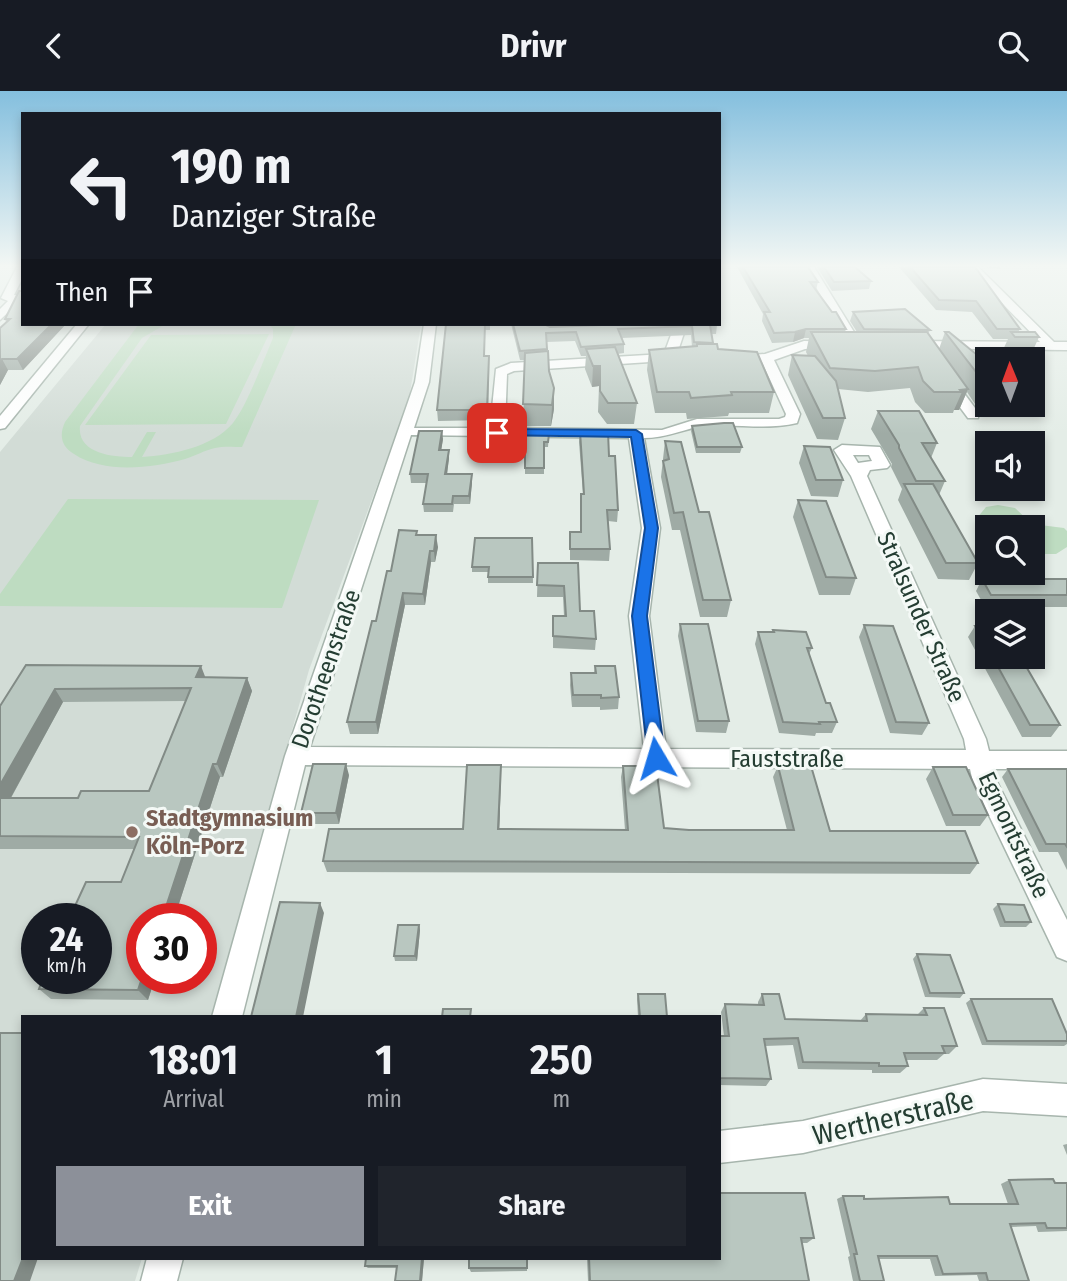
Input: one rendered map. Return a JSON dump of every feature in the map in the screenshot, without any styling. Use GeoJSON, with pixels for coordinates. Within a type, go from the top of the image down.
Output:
{"type":"FeatureCollection","features":[{"type":"Feature","properties":{"kind":"street"},"geometry":{"type":"LineString","coordinates":[[716,360],[767,358],[804,345],[862,345],[847,323]]}},
{"type":"Feature","properties":{"kind":"street"},"geometry":{"type":"LineString","coordinates":[[1028,323],[1051,346]]}},
{"type":"Feature","properties":{"kind":"street"},"geometry":{"type":"LineString","coordinates":[[0,425],[81,326]]}},
{"type":"Feature","properties":{"kind":"street","name":"Dorotheenstraße"},"geometry":{"type":"LineString","coordinates":[[229,1015],[296,756],[422,382],[430,326]]}},
{"type":"Feature","properties":{"kind":"street"},"geometry":{"type":"LineString","coordinates":[[669,357],[680,326]]}},
{"type":"Feature","properties":{"kind":"street"},"geometry":{"type":"LineString","coordinates":[[890,345],[1067,346]]}},
{"type":"Feature","properties":{"kind":"street"},"geometry":{"type":"LineString","coordinates":[[924,345],[947,382],[973,415]]}},
{"type":"Feature","properties":{"kind":"street"},"geometry":{"type":"LineString","coordinates":[[497,433],[501,372],[511,367],[689,358]]}},
{"type":"Feature","properties":{"kind":"street"},"geometry":{"type":"LineString","coordinates":[[407,432],[663,434],[697,422],[779,423],[792,420],[793,414],[767,358]]}},
{"type":"Feature","properties":{"kind":"street"},"geometry":{"type":"LineString","coordinates":[[636,434],[651,528],[639,616],[656,758]]}},
{"type":"Feature","properties":{"kind":"street","name":"Stralsunder Straße"},"geometry":{"type":"LineString","coordinates":[[859,476],[975,739],[980,759]]}},
{"type":"Feature","properties":{"kind":"street","name":"Fauststraße"},"geometry":{"type":"LineString","coordinates":[[296,756],[1067,760]]}},
{"type":"Feature","properties":{"kind":"street","name":"Egmontstraße"},"geometry":{"type":"LineString","coordinates":[[980,759],[985,782],[1067,948]]}},
{"type":"Feature","properties":{"kind":"street","name":"Wertherstraße"},"geometry":{"type":"LineString","coordinates":[[721,1147],[803,1137],[983,1095],[1067,1100]]}},
{"type":"Feature","properties":{"kind":"street"},"geometry":{"type":"LineString","coordinates":[[159,1281],[164,1260]]}},
{"type":"Feature","properties":{"kind":"shaded area","name":"Stadtgymnasium Köln-Porz"},"geometry":{"type":"Polygon","coordinates":[[[104,326],[421,326],[409,399],[309,670],[212,1015],[21,1015],[21,1260],[141,1260],[135,1281],[0,1281],[0,452],[104,326]]]}},
{"type":"Feature","properties":{"kind":"green space"},"geometry":{"type":"Polygon","coordinates":[[[137,326],[163,326],[142,338],[80,426],[81,435],[90,448],[115,456],[132,457],[147,432],[156,432],[142,457],[179,452],[203,444],[225,431],[239,415],[273,338],[271,326],[295,326],[242,447],[218,447],[185,459],[143,467],[114,467],[86,460],[66,447],[62,436],[65,422],[137,326]]]}},
{"type":"Feature","properties":{"kind":"green space"},"geometry":{"type":"Polygon","coordinates":[[[269,334],[226,424],[85,425],[151,335],[269,334]]]}},
{"type":"Feature","properties":{"kind":"green space"},"geometry":{"type":"Polygon","coordinates":[[[68,499],[319,500],[282,608],[0,606],[0,594],[68,499]]]}},
{"type":"Feature","properties":{"kind":"green space"},"geometry":{"type":"Polygon","coordinates":[[[998,505],[1015,508],[1022,515],[979,515],[986,507],[998,505]]]}},
{"type":"Feature","properties":{"kind":"green space"},"geometry":{"type":"Polygon","coordinates":[[[1045,526],[1064,528],[1067,531],[1067,547],[1056,554],[1045,554],[1045,526]]]}},
{"type":"Feature","properties":{"kind":"building"},"geometry":{"type":"Polygon","coordinates":[[[6,323],[21,323],[21,326],[50,326],[17,359],[2,359],[0,363],[0,328],[6,323]]]}},
{"type":"Feature","properties":{"kind":"building"},"geometry":{"type":"Polygon","coordinates":[[[769,323],[842,323],[846,329],[806,329],[774,333],[769,323]]]}},
{"type":"Feature","properties":{"kind":"building"},"geometry":{"type":"Polygon","coordinates":[[[860,323],[921,323],[930,330],[864,329],[860,323]]]}},
{"type":"Feature","properties":{"kind":"building"},"geometry":{"type":"Polygon","coordinates":[[[992,323],[1015,323],[1020,329],[997,329],[992,323]]]}},
{"type":"Feature","properties":{"kind":"building"},"geometry":{"type":"Polygon","coordinates":[[[446,326],[485,326],[484,356],[489,356],[487,410],[437,410],[446,326]]]}},
{"type":"Feature","properties":{"kind":"building"},"geometry":{"type":"Polygon","coordinates":[[[514,326],[692,326],[618,329],[624,344],[581,347],[576,332],[546,333],[547,349],[520,351],[514,326]]]}},
{"type":"Feature","properties":{"kind":"building"},"geometry":{"type":"Polygon","coordinates":[[[692,326],[710,326],[713,343],[694,342],[692,326]]]}},
{"type":"Feature","properties":{"kind":"building"},"geometry":{"type":"Polygon","coordinates":[[[811,332],[927,332],[968,389],[960,390],[962,392],[934,392],[923,381],[918,367],[875,371],[830,368],[811,332]]]}},
{"type":"Feature","properties":{"kind":"building"},"geometry":{"type":"Polygon","coordinates":[[[945,332],[949,332],[975,353],[975,371],[945,332]]]}},
{"type":"Feature","properties":{"kind":"building"},"geometry":{"type":"Polygon","coordinates":[[[1011,332],[1035,332],[1039,337],[1015,337],[1011,332]]]}},
{"type":"Feature","properties":{"kind":"building"},"geometry":{"type":"Polygon","coordinates":[[[717,344],[718,349],[757,352],[774,392],[731,392],[732,395],[691,398],[689,392],[657,392],[649,350],[717,344]]]}},
{"type":"Feature","properties":{"kind":"building"},"geometry":{"type":"Polygon","coordinates":[[[615,347],[637,403],[608,403],[600,391],[600,366],[593,366],[586,349],[615,347]]]}},
{"type":"Feature","properties":{"kind":"building"},"geometry":{"type":"Polygon","coordinates":[[[548,351],[549,371],[554,388],[552,405],[523,404],[525,353],[548,351]]]}},
{"type":"Feature","properties":{"kind":"building"},"geometry":{"type":"Polygon","coordinates":[[[792,355],[815,356],[836,381],[845,418],[823,418],[792,355]]]}},
{"type":"Feature","properties":{"kind":"building"},"geometry":{"type":"Polygon","coordinates":[[[878,411],[919,411],[937,443],[922,443],[945,481],[916,481],[899,445],[878,411]]]}},
{"type":"Feature","properties":{"kind":"building"},"geometry":{"type":"Polygon","coordinates":[[[733,423],[742,447],[697,447],[692,426],[733,423]]]}},
{"type":"Feature","properties":{"kind":"building"},"geometry":{"type":"Polygon","coordinates":[[[419,431],[442,431],[439,450],[449,450],[445,474],[472,474],[469,496],[453,496],[452,504],[423,504],[428,474],[410,474],[419,431]]]}},
{"type":"Feature","properties":{"kind":"building"},"geometry":{"type":"Polygon","coordinates":[[[580,431],[608,432],[609,456],[615,456],[618,510],[607,510],[610,549],[570,549],[570,532],[581,532],[581,494],[584,494],[580,431]]]}},
{"type":"Feature","properties":{"kind":"building"},"geometry":{"type":"Polygon","coordinates":[[[501,434],[549,434],[548,442],[544,442],[544,468],[525,468],[525,452],[499,451],[501,434]]]}},
{"type":"Feature","properties":{"kind":"building"},"geometry":{"type":"Polygon","coordinates":[[[665,441],[681,442],[699,512],[709,512],[731,600],[703,600],[683,512],[674,513],[663,461],[669,459],[665,441]]]}},
{"type":"Feature","properties":{"kind":"building"},"geometry":{"type":"Polygon","coordinates":[[[804,446],[830,447],[843,480],[816,480],[804,446]]]}},
{"type":"Feature","properties":{"kind":"building"},"geometry":{"type":"Polygon","coordinates":[[[904,484],[933,484],[975,558],[975,563],[946,563],[904,484]]]}},
{"type":"Feature","properties":{"kind":"building"},"geometry":{"type":"Polygon","coordinates":[[[798,500],[826,501],[856,578],[826,577],[798,500]]]}},
{"type":"Feature","properties":{"kind":"building"},"geometry":{"type":"Polygon","coordinates":[[[399,530],[417,531],[416,535],[436,535],[434,551],[430,551],[423,594],[403,593],[376,722],[347,722],[372,621],[376,621],[387,571],[391,571],[399,530]]]}},
{"type":"Feature","properties":{"kind":"building"},"geometry":{"type":"Polygon","coordinates":[[[475,538],[532,538],[533,577],[488,577],[489,567],[472,567],[475,538]]]}},
{"type":"Feature","properties":{"kind":"building"},"geometry":{"type":"Polygon","coordinates":[[[538,563],[578,563],[580,611],[594,611],[596,639],[553,636],[553,616],[566,616],[564,586],[537,585],[538,563]]]}},
{"type":"Feature","properties":{"kind":"building"},"geometry":{"type":"Polygon","coordinates":[[[1045,579],[1067,579],[1067,595],[991,595],[985,585],[1045,585],[1045,579]]]}},
{"type":"Feature","properties":{"kind":"building"},"geometry":{"type":"Polygon","coordinates":[[[680,624],[708,624],[729,721],[698,721],[680,624]]]}},
{"type":"Feature","properties":{"kind":"building"},"geometry":{"type":"Polygon","coordinates":[[[864,625],[893,626],[929,723],[896,722],[864,625]]]}},
{"type":"Feature","properties":{"kind":"building"},"geometry":{"type":"Polygon","coordinates":[[[773,630],[806,632],[812,648],[807,648],[826,703],[830,703],[837,722],[783,722],[758,632],[774,632],[773,630]]]}},
{"type":"Feature","properties":{"kind":"building"},"geometry":{"type":"Polygon","coordinates":[[[26,665],[201,666],[196,677],[247,678],[217,764],[213,764],[167,903],[126,903],[126,990],[112,990],[112,903],[76,903],[86,882],[121,882],[139,837],[0,836],[0,798],[78,798],[81,791],[149,791],[191,688],[55,689],[0,785],[0,706],[26,665]]]}},
{"type":"Feature","properties":{"kind":"building"},"geometry":{"type":"Polygon","coordinates":[[[595,666],[615,666],[619,697],[573,695],[571,673],[596,673],[595,666]]]}},
{"type":"Feature","properties":{"kind":"building"},"geometry":{"type":"Polygon","coordinates":[[[999,669],[1028,669],[1060,725],[1030,725],[999,669]]]}},
{"type":"Feature","properties":{"kind":"building"},"geometry":{"type":"Polygon","coordinates":[[[313,764],[346,764],[336,813],[301,813],[313,764]]]}},
{"type":"Feature","properties":{"kind":"building"},"geometry":{"type":"Polygon","coordinates":[[[467,765],[501,765],[498,829],[628,830],[623,766],[656,766],[664,828],[794,830],[778,766],[811,766],[830,831],[965,831],[978,863],[323,861],[329,829],[463,829],[467,765]]]}},
{"type":"Feature","properties":{"kind":"building"},"geometry":{"type":"Polygon","coordinates":[[[933,767],[966,767],[988,815],[953,815],[933,767]]]}},
{"type":"Feature","properties":{"kind":"building"},"geometry":{"type":"Polygon","coordinates":[[[1008,769],[1067,769],[1067,847],[1065,844],[1046,844],[1008,769]]]}},
{"type":"Feature","properties":{"kind":"building"},"geometry":{"type":"Polygon","coordinates":[[[280,902],[320,903],[296,1015],[252,1015],[280,902]]]}},
{"type":"Feature","properties":{"kind":"building"},"geometry":{"type":"Polygon","coordinates":[[[998,904],[1024,905],[1031,922],[1005,922],[998,904]]]}},
{"type":"Feature","properties":{"kind":"building"},"geometry":{"type":"Polygon","coordinates":[[[398,925],[419,925],[415,956],[394,956],[398,925]]]}},
{"type":"Feature","properties":{"kind":"building"},"geometry":{"type":"Polygon","coordinates":[[[917,954],[950,955],[964,993],[930,993],[917,954]]]}},
{"type":"Feature","properties":{"kind":"building"},"geometry":{"type":"Polygon","coordinates":[[[638,994],[665,994],[667,1015],[640,1015],[638,994]]]}},
{"type":"Feature","properties":{"kind":"building"},"geometry":{"type":"Polygon","coordinates":[[[762,994],[779,994],[785,1019],[867,1021],[866,1014],[927,1015],[924,1008],[944,1008],[957,1046],[942,1046],[945,1053],[904,1053],[908,1066],[879,1066],[879,1063],[803,1062],[798,1038],[764,1039],[771,1079],[721,1078],[721,1036],[729,1036],[725,1004],[764,1005],[762,994]]]}},
{"type":"Feature","properties":{"kind":"building"},"geometry":{"type":"Polygon","coordinates":[[[971,999],[1052,999],[1067,1034],[1067,1041],[987,1041],[971,999]]]}},
{"type":"Feature","properties":{"kind":"building"},"geometry":{"type":"Polygon","coordinates":[[[443,1009],[471,1009],[470,1015],[442,1015],[443,1009]]]}},
{"type":"Feature","properties":{"kind":"building"},"geometry":{"type":"Polygon","coordinates":[[[0,1033],[21,1033],[22,1260],[14,1281],[0,1281],[0,1033]]]}},
{"type":"Feature","properties":{"kind":"building"},"geometry":{"type":"Polygon","coordinates":[[[1053,1179],[1055,1183],[1067,1183],[1067,1228],[1047,1228],[1045,1223],[1010,1224],[1029,1281],[988,1281],[986,1273],[943,1274],[937,1256],[878,1256],[884,1281],[860,1281],[854,1254],[857,1254],[843,1196],[864,1196],[864,1199],[948,1197],[950,1204],[1018,1204],[1009,1180],[1053,1179]]]}},
{"type":"Feature","properties":{"kind":"building"},"geometry":{"type":"Polygon","coordinates":[[[721,1193],[805,1193],[814,1238],[801,1238],[809,1281],[590,1281],[589,1260],[721,1260],[721,1193]]]}},
{"type":"Feature","properties":{"kind":"building"},"geometry":{"type":"Polygon","coordinates":[[[366,1260],[422,1260],[420,1281],[395,1281],[397,1266],[365,1266],[366,1260]]]}},
{"type":"Feature","properties":{"kind":"building"},"geometry":{"type":"Polygon","coordinates":[[[469,1260],[527,1260],[527,1268],[469,1268],[469,1260]]]}},
{"type":"Feature","properties":{"kind":"place","name":"Stadtgymnasium Köln-Porz"},"geometry":{"type":"Point","coordinates":[132,832]}},
{"type":"Feature","properties":{"kind":"route"},"geometry":{"type":"LineString","coordinates":[[497,433],[636,434],[651,528],[639,616],[656,758]]}}]}
